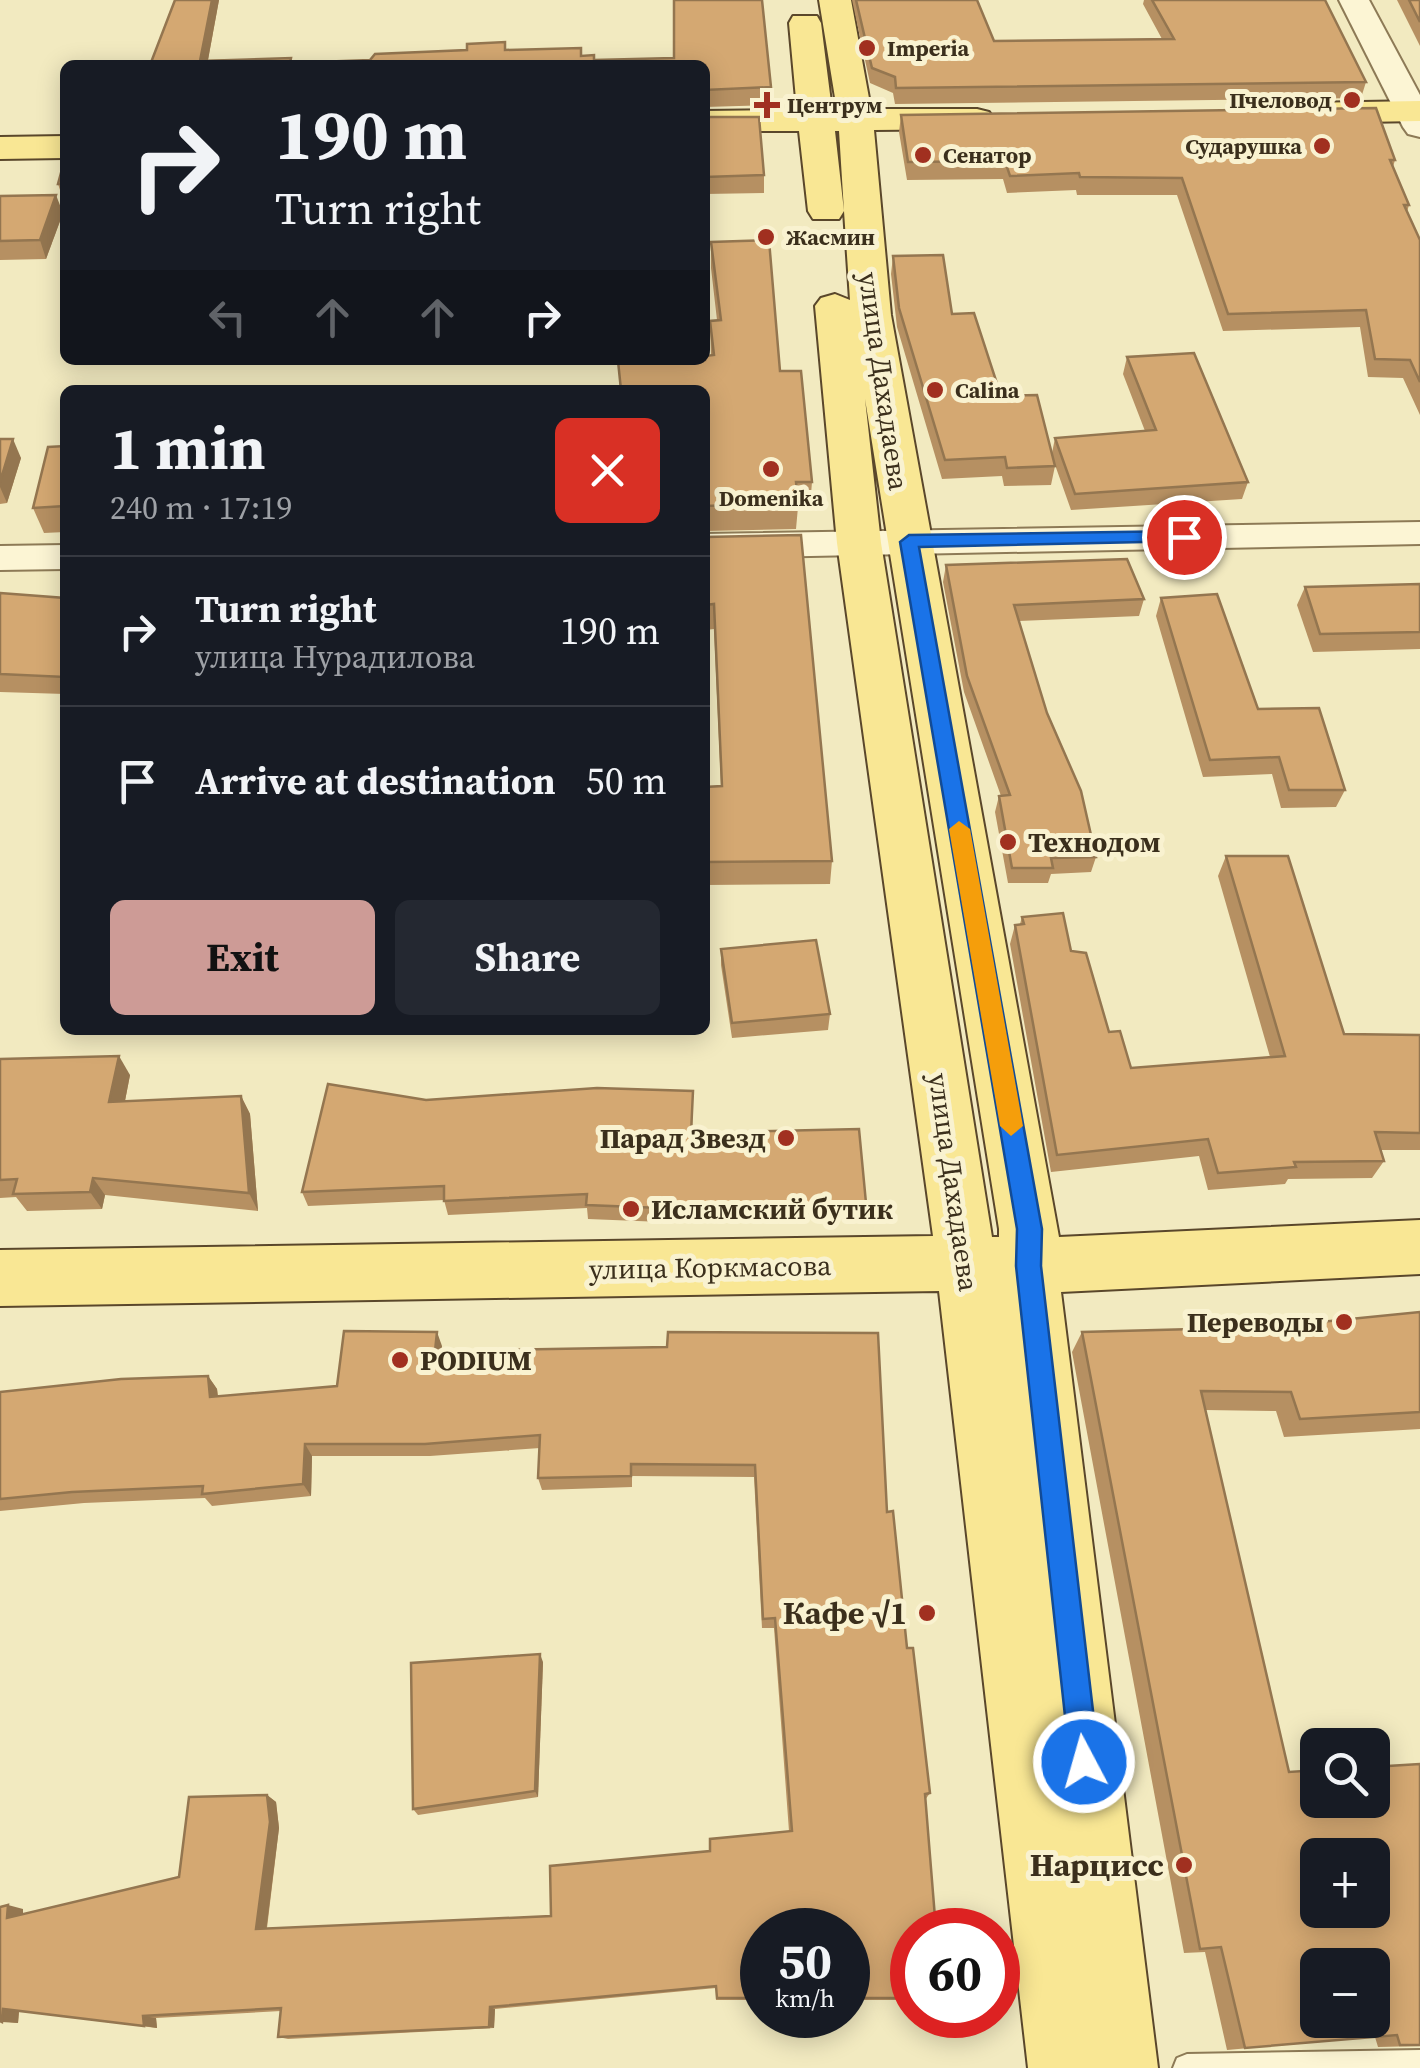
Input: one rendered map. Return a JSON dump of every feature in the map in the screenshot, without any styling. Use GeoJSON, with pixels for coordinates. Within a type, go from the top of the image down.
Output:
{"type":"FeatureCollection","features":[{"type":"Feature","properties":{"kind":"main road","name":"улица Дахадаева"},"geometry":{"type":"LineString","coordinates":[[802,0],[871,315],[884,542],[1030,1229],[997,1264],[1066,2068]]}},
{"type":"Feature","properties":{"kind":"main road","name":"улица Дахадаева"},"geometry":{"type":"LineString","coordinates":[[830,127],[836,0]]}},
{"type":"Feature","properties":{"kind":"main road"},"geometry":{"type":"LineString","coordinates":[[1277,123],[1418,120]]}},
{"type":"Feature","properties":{"kind":"main road"},"geometry":{"type":"LineString","coordinates":[[710,121],[830,127],[1009,127]]}},
{"type":"Feature","properties":{"kind":"main road"},"geometry":{"type":"LineString","coordinates":[[710,139],[830,127]]}},
{"type":"Feature","properties":{"kind":"main road"},"geometry":{"type":"LineString","coordinates":[[0,128],[60,128]]}},
{"type":"Feature","properties":{"kind":"main road"},"geometry":{"type":"LineString","coordinates":[[0,148],[60,147]]}},
{"type":"Feature","properties":{"kind":"main road","name":"улица Коркмасова"},"geometry":{"type":"LineString","coordinates":[[0,1278],[997,1264],[1420,1247]]}},
{"type":"Feature","properties":{"kind":"main road","name":"улица Дахадаева"},"geometry":{"type":"LineString","coordinates":[[997,1264],[1119,2068]]}},
{"type":"Feature","properties":{"kind":"street"},"geometry":{"type":"LineString","coordinates":[[1354,0],[1418,120]]}},
{"type":"Feature","properties":{"kind":"street"},"geometry":{"type":"LineString","coordinates":[[710,546],[1420,533]]}},
{"type":"Feature","properties":{"kind":"street"},"geometry":{"type":"LineString","coordinates":[[0,558],[60,557]]}},
{"type":"Feature","properties":{"kind":"lane"},"geometry":{"type":"LineString","coordinates":[[1188,2068],[1420,2064]]}},
{"type":"Feature","properties":{"kind":"building"},"geometry":{"type":"Polygon","coordinates":[[[175,0],[212,0],[200,60],[152,60],[175,0]]]}},
{"type":"Feature","properties":{"kind":"building"},"geometry":{"type":"Polygon","coordinates":[[[674,0],[762,0],[771,87],[710,90],[710,60],[594,60],[674,58],[674,0]]]}},
{"type":"Feature","properties":{"kind":"building"},"geometry":{"type":"Polygon","coordinates":[[[856,0],[977,0],[994,41],[1174,39],[1152,0],[1325,0],[1366,82],[896,88],[895,77],[872,68],[856,0]]]}},
{"type":"Feature","properties":{"kind":"building"},"geometry":{"type":"Polygon","coordinates":[[[1409,0],[1420,0],[1420,22],[1409,0]]]}},
{"type":"Feature","properties":{"kind":"building"},"geometry":{"type":"Polygon","coordinates":[[[505,42],[505,50],[581,48],[581,56],[594,55],[594,60],[370,60],[375,54],[467,50],[467,44],[505,42]]]}},
{"type":"Feature","properties":{"kind":"building"},"geometry":{"type":"Polygon","coordinates":[[[1376,108],[1395,160],[1390,160],[1409,205],[1404,205],[1420,240],[1420,382],[1410,360],[1375,359],[1366,310],[1228,314],[1182,178],[1080,177],[1079,173],[1010,176],[1005,161],[908,162],[901,115],[1376,108]]]}},
{"type":"Feature","properties":{"kind":"building"},"geometry":{"type":"Polygon","coordinates":[[[710,117],[759,117],[764,175],[710,177],[710,117]]]}},
{"type":"Feature","properties":{"kind":"building"},"geometry":{"type":"Polygon","coordinates":[[[56,195],[40,240],[0,241],[0,196],[56,195]]]}},
{"type":"Feature","properties":{"kind":"building"},"geometry":{"type":"Polygon","coordinates":[[[769,240],[780,371],[801,371],[812,482],[796,482],[798,503],[710,506],[710,385],[620,385],[618,365],[710,365],[710,355],[714,355],[710,321],[721,320],[711,242],[769,240]]]}},
{"type":"Feature","properties":{"kind":"building"},"geometry":{"type":"Polygon","coordinates":[[[943,255],[952,314],[974,313],[1001,396],[1037,395],[1055,466],[1007,468],[1005,457],[945,460],[899,308],[893,256],[943,255]]]}},
{"type":"Feature","properties":{"kind":"building"},"geometry":{"type":"Polygon","coordinates":[[[1194,353],[1248,482],[1075,494],[1055,438],[1156,430],[1127,357],[1194,353]]]}},
{"type":"Feature","properties":{"kind":"building"},"geometry":{"type":"Polygon","coordinates":[[[0,439],[13,439],[0,482],[0,439]]]}},
{"type":"Feature","properties":{"kind":"building"},"geometry":{"type":"Polygon","coordinates":[[[60,446],[60,506],[33,508],[48,447],[60,446]]]}},
{"type":"Feature","properties":{"kind":"building"},"geometry":{"type":"Polygon","coordinates":[[[801,535],[832,861],[710,862],[710,787],[722,786],[714,604],[710,604],[710,537],[801,535]]]}},
{"type":"Feature","properties":{"kind":"building"},"geometry":{"type":"Polygon","coordinates":[[[1127,559],[1144,599],[1014,605],[1047,713],[1081,791],[1096,857],[1051,858],[1053,868],[1012,868],[999,796],[1010,795],[967,676],[946,565],[1127,559]]]}},
{"type":"Feature","properties":{"kind":"building"},"geometry":{"type":"Polygon","coordinates":[[[1420,584],[1420,632],[1320,634],[1305,587],[1420,584]]]}},
{"type":"Feature","properties":{"kind":"building"},"geometry":{"type":"Polygon","coordinates":[[[0,593],[60,598],[60,677],[0,674],[0,593]]]}},
{"type":"Feature","properties":{"kind":"building"},"geometry":{"type":"Polygon","coordinates":[[[1217,594],[1258,709],[1319,708],[1345,790],[1289,790],[1279,757],[1210,760],[1161,598],[1217,594]]]}},
{"type":"Feature","properties":{"kind":"building"},"geometry":{"type":"Polygon","coordinates":[[[1226,856],[1288,856],[1344,1034],[1420,1035],[1420,1133],[1375,1132],[1384,1161],[1294,1162],[1296,1167],[1218,1173],[1208,1139],[1057,1155],[1015,925],[1024,924],[1022,917],[1063,913],[1071,951],[1086,953],[1109,1032],[1120,1031],[1131,1068],[1285,1056],[1226,856]]]}},
{"type":"Feature","properties":{"kind":"building"},"geometry":{"type":"Polygon","coordinates":[[[816,940],[830,1014],[732,1023],[721,949],[816,940]]]}},
{"type":"Feature","properties":{"kind":"building"},"geometry":{"type":"Polygon","coordinates":[[[119,1056],[109,1102],[241,1096],[249,1193],[93,1178],[90,1192],[13,1194],[17,1179],[0,1180],[0,1059],[119,1056]]]}},
{"type":"Feature","properties":{"kind":"building"},"geometry":{"type":"Polygon","coordinates":[[[328,1084],[426,1100],[597,1088],[693,1091],[691,1133],[859,1129],[866,1203],[687,1209],[586,1205],[587,1194],[444,1201],[444,1186],[302,1192],[328,1084]]]}},
{"type":"Feature","properties":{"kind":"building"},"geometry":{"type":"Polygon","coordinates":[[[1420,1312],[1420,1412],[1300,1419],[1291,1392],[1201,1391],[1289,1772],[1300,1771],[1300,1818],[1390,1818],[1390,1766],[1420,1764],[1420,2045],[1400,2045],[1397,2035],[1390,2036],[1390,1948],[1300,1948],[1300,2038],[1362,2038],[1245,2048],[1221,1947],[1200,1949],[1082,1332],[1270,1327],[1420,1312]]]}},
{"type":"Feature","properties":{"kind":"building"},"geometry":{"type":"Polygon","coordinates":[[[344,1331],[437,1332],[435,1351],[667,1347],[668,1332],[878,1333],[887,1512],[893,1511],[907,1648],[913,1648],[930,1793],[925,1794],[934,1908],[890,1908],[890,1998],[870,1998],[870,1908],[740,1908],[740,1998],[717,1998],[716,1986],[490,2007],[489,2027],[278,2037],[281,2008],[143,2016],[144,2026],[3,2009],[0,2021],[0,1907],[8,1905],[7,1918],[179,1877],[189,1797],[267,1795],[270,1822],[256,1929],[551,1916],[550,1866],[710,1851],[710,1839],[792,1831],[775,1618],[763,1619],[755,1465],[631,1464],[631,1476],[538,1478],[540,1435],[425,1444],[305,1444],[303,1484],[202,1494],[203,1486],[0,1499],[0,1392],[121,1379],[208,1376],[210,1397],[337,1386],[344,1331]]]}},
{"type":"Feature","properties":{"kind":"building"},"geometry":{"type":"Polygon","coordinates":[[[540,1654],[535,1791],[413,1809],[411,1663],[540,1654]]]}},
{"type":"Feature","properties":{"kind":"slow traffic"},"geometry":{"type":"LineString","coordinates":[[959,829],[1011,1126]]}},
{"type":"Feature","properties":{"kind":"place","name":"Imperia"},"geometry":{"type":"Point","coordinates":[867,48]}},
{"type":"Feature","properties":{"kind":"place","name":"Пчеловод"},"geometry":{"type":"Point","coordinates":[1352,100]}},
{"type":"Feature","properties":{"kind":"place","name":"Центрум"},"geometry":{"type":"Point","coordinates":[767,105]}},
{"type":"Feature","properties":{"kind":"place","name":"Сударушка"},"geometry":{"type":"Point","coordinates":[1322,146]}},
{"type":"Feature","properties":{"kind":"place","name":"Сенатор"},"geometry":{"type":"Point","coordinates":[923,155]}},
{"type":"Feature","properties":{"kind":"place","name":"Жасмин"},"geometry":{"type":"Point","coordinates":[766,237]}},
{"type":"Feature","properties":{"kind":"place","name":"Calina"},"geometry":{"type":"Point","coordinates":[935,390]}},
{"type":"Feature","properties":{"kind":"place","name":"Domenika"},"geometry":{"type":"Point","coordinates":[771,469]}},
{"type":"Feature","properties":{"kind":"place","name":"Технодом"},"geometry":{"type":"Point","coordinates":[1008,842]}},
{"type":"Feature","properties":{"kind":"place","name":"Парад Звезд"},"geometry":{"type":"Point","coordinates":[786,1138]}},
{"type":"Feature","properties":{"kind":"place","name":"Исламский бутик"},"geometry":{"type":"Point","coordinates":[631,1209]}},
{"type":"Feature","properties":{"kind":"place","name":"Переводы"},"geometry":{"type":"Point","coordinates":[1344,1322]}},
{"type":"Feature","properties":{"kind":"place","name":"PODIUM"},"geometry":{"type":"Point","coordinates":[400,1360]}},
{"type":"Feature","properties":{"kind":"place","name":"Кафе √1"},"geometry":{"type":"Point","coordinates":[927,1613]}},
{"type":"Feature","properties":{"kind":"place","name":"Нарцисс"},"geometry":{"type":"Point","coordinates":[1184,1865]}},
{"type":"Feature","properties":{"kind":"route"},"geometry":{"type":"LineString","coordinates":[[1084,1762],[1028,1266],[1030,1229],[909,542],[1184,537]]}}]}
